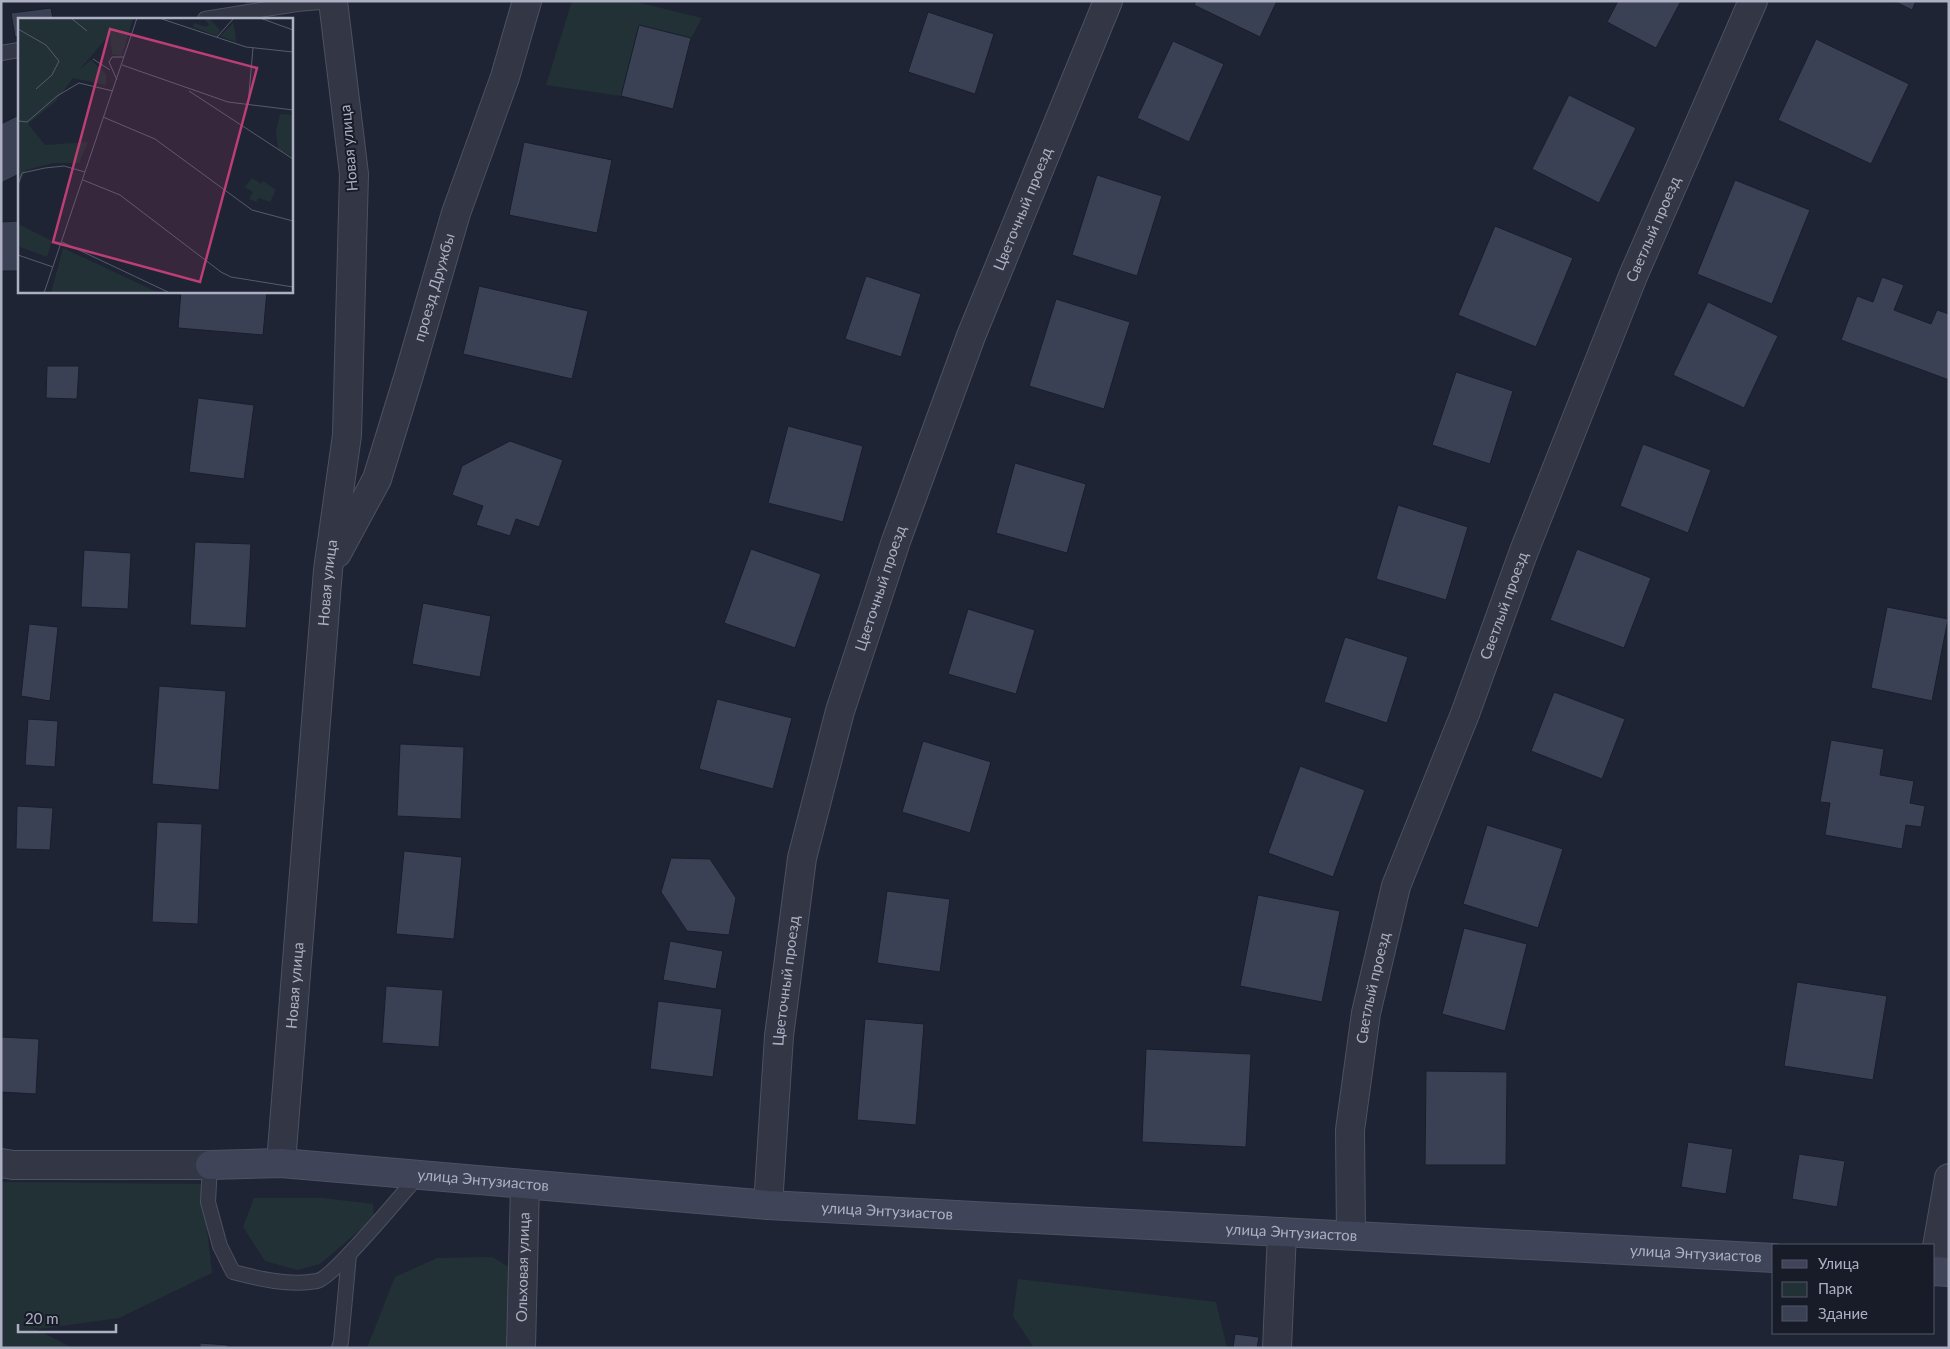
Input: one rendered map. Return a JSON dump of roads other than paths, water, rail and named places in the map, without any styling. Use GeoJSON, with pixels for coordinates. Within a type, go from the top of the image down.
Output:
{"type":"FeatureCollection","features":[{"type":"Feature","properties":{"kind":"street","name":"Новая улица"},"geometry":{"type":"LineString","coordinates":[[281,1163],[328,570],[347,435],[354,174],[333,1]]}},
{"type":"Feature","properties":{"kind":"street","name":"проезд Дружбы"},"geometry":{"type":"LineString","coordinates":[[328,570],[377,479],[456,213],[506,77],[528,1]]}},
{"type":"Feature","properties":{"kind":"street","name":"Цветочный проезд"},"geometry":{"type":"LineString","coordinates":[[768,1204],[778,1036],[802,858],[840,711],[896,541],[971,336],[1108,1]]}},
{"type":"Feature","properties":{"kind":"street","name":"Светлый проезд"},"geometry":{"type":"LineString","coordinates":[[1352,1235],[1350,1130],[1366,1013],[1396,886],[1465,714],[1524,551],[1633,276],[1753,1]]}},
{"type":"Feature","properties":{"kind":"street","name":"улица Энтузиастов"},"geometry":{"type":"LineString","coordinates":[[1,1163],[13,1165],[281,1163],[768,1204],[1772,1258]]}},
{"type":"Feature","properties":{"kind":"street"},"geometry":{"type":"LineString","coordinates":[[1935,1258],[1949,1178]]}},
{"type":"Feature","properties":{"kind":"street","name":"Ольховая улица"},"geometry":{"type":"LineString","coordinates":[[521,1348],[525,1185]]}},
{"type":"Feature","properties":{"kind":"street"},"geometry":{"type":"LineString","coordinates":[[1277,1348],[1282,1232]]}},
{"type":"Feature","properties":{"kind":"street"},"geometry":{"type":"LineString","coordinates":[[1935,1270],[1949,1272]]}},
{"type":"Feature","properties":{"kind":"lane"},"geometry":{"type":"LineString","coordinates":[[211,18],[297,4],[333,1]]}},
{"type":"Feature","properties":{"kind":"lane"},"geometry":{"type":"LineString","coordinates":[[1,53],[18,50]]}},
{"type":"Feature","properties":{"kind":"lane"},"geometry":{"type":"LineString","coordinates":[[210,1164],[208,1202],[220,1246],[233,1272],[260,1279],[290,1282],[319,1281],[349,1255],[418,1176]]}},
{"type":"Feature","properties":{"kind":"lane"},"geometry":{"type":"LineString","coordinates":[[339,1348],[349,1255]]}}]}
